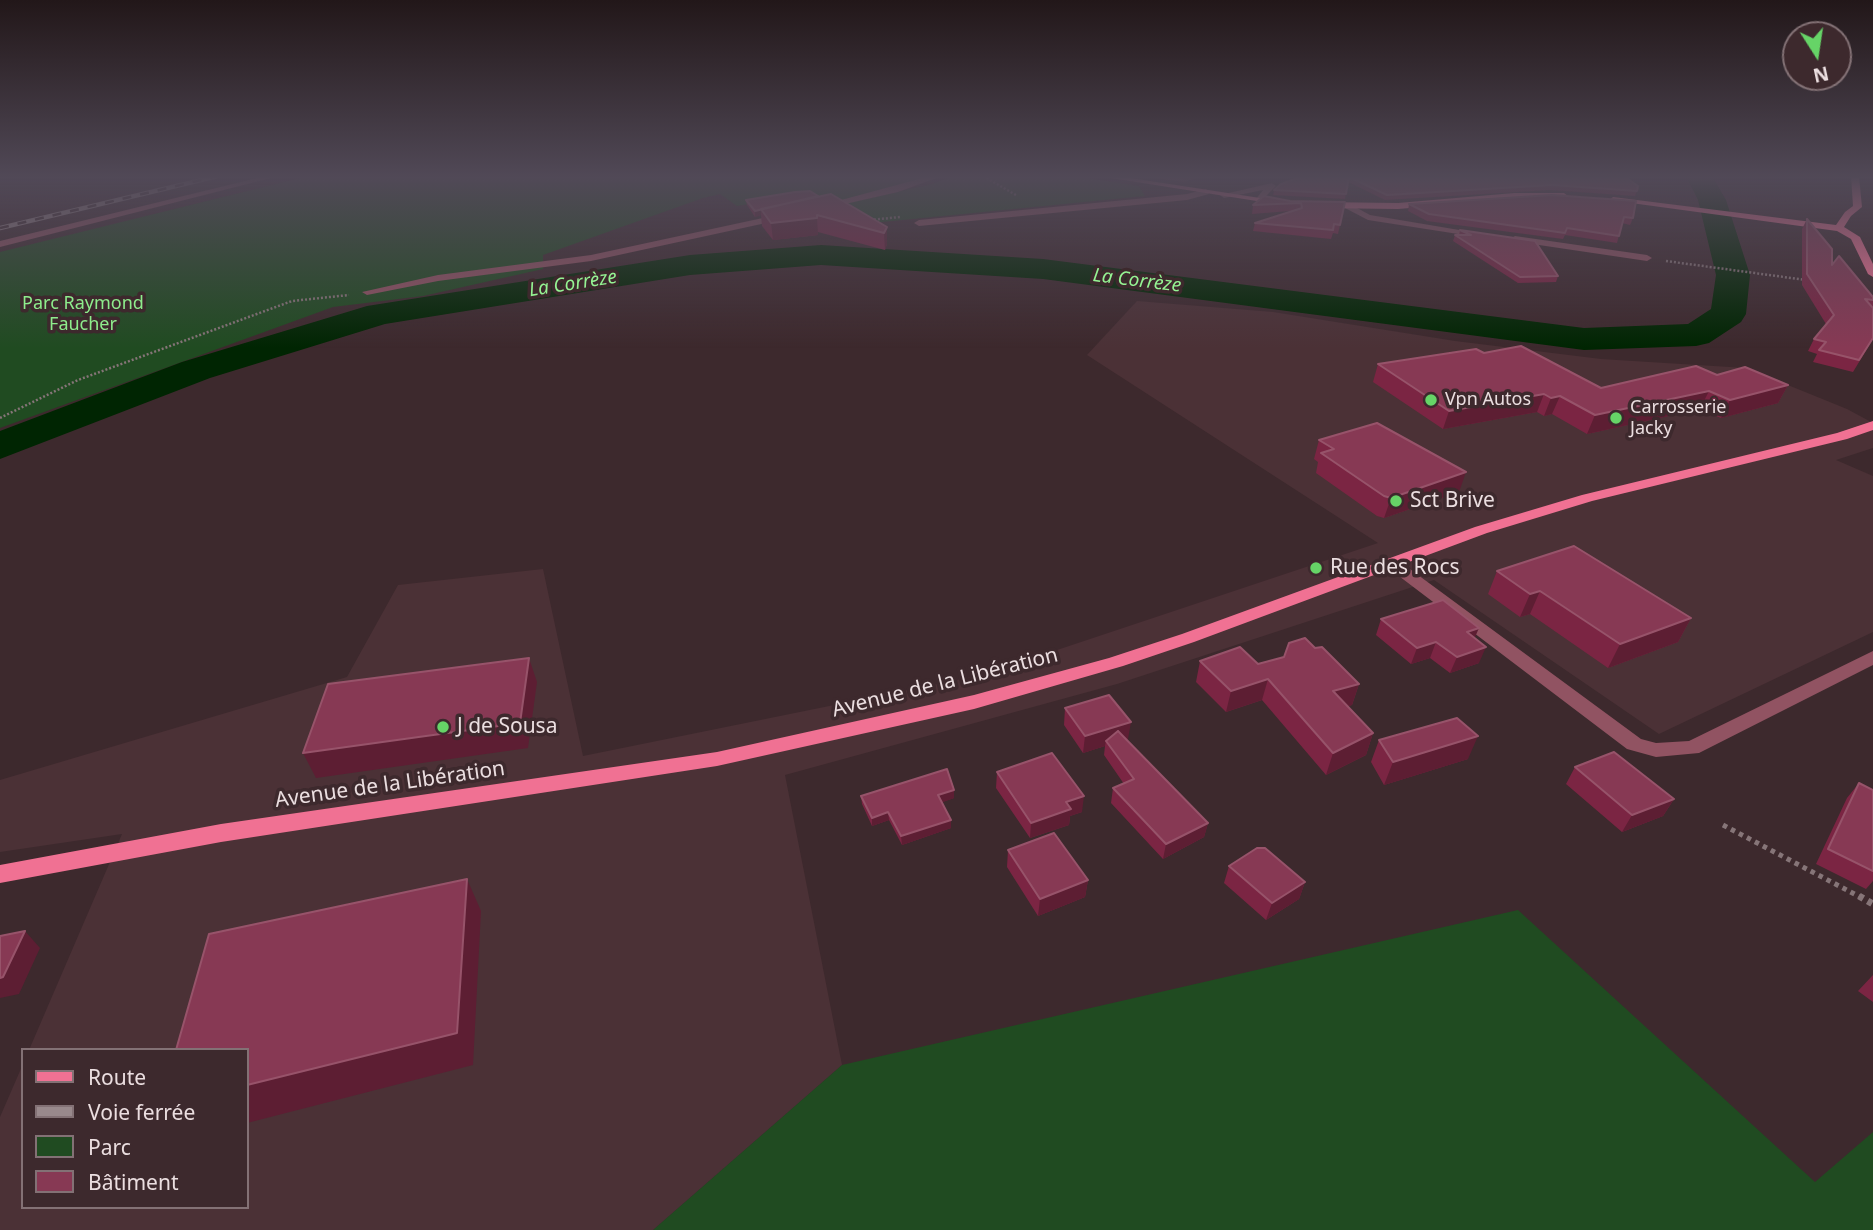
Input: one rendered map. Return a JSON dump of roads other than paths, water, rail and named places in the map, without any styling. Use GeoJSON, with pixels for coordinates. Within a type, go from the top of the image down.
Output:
{"type":"FeatureCollection","features":[{"type":"Feature","properties":{"kind":"main road"},"geometry":{"type":"LineString","coordinates":[[1849,233],[1855,237],[1873,274]]}},
{"type":"Feature","properties":{"kind":"main road","name":"Avenue de la Libération"},"geometry":{"type":"LineString","coordinates":[[0,874],[221,833],[716,759],[974,702],[1116,662],[1481,530],[1587,498],[1842,436],[1873,425]]}},
{"type":"Feature","properties":{"kind":"street"},"geometry":{"type":"LineString","coordinates":[[0,244],[43,233]]}},
{"type":"Feature","properties":{"kind":"street"},"geometry":{"type":"LineString","coordinates":[[367,292],[438,278],[591,258],[703,233]]}},
{"type":"Feature","properties":{"kind":"street"},"geometry":{"type":"LineString","coordinates":[[1479,233],[1490,235]]}},
{"type":"Feature","properties":{"kind":"street"},"geometry":{"type":"LineString","coordinates":[[1502,237],[1647,258]]}},
{"type":"Feature","properties":{"kind":"street"},"geometry":{"type":"LineString","coordinates":[[1393,564],[1634,744],[1656,751],[1692,748],[1873,657]]}},
{"type":"Feature","properties":{"kind":"waterway","name":"La Corrèze"},"geometry":{"type":"LineString","coordinates":[[0,446],[196,370],[380,314],[690,265],[821,255],[1043,269],[1584,339],[1696,335],[1728,314],[1733,275],[1721,233]]}},
{"type":"Feature","properties":{"kind":"place","name":"Vpn Autos"},"geometry":{"type":"Point","coordinates":[1431,400]}},
{"type":"Feature","properties":{"kind":"place","name":"Carrosserie Jacky"},"geometry":{"type":"Point","coordinates":[1616,418]}},
{"type":"Feature","properties":{"kind":"place","name":"Sct Brive"},"geometry":{"type":"Point","coordinates":[1396,501]}},
{"type":"Feature","properties":{"kind":"place","name":"Rue des Rocs"},"geometry":{"type":"Point","coordinates":[1316,568]}},
{"type":"Feature","properties":{"kind":"place","name":"J de Sousa"},"geometry":{"type":"Point","coordinates":[443,727]}},
{"type":"Feature","properties":{"kind":"park label","name":"Parc Raymond Faucher"},"geometry":{"type":"Point","coordinates":[83,314]}}]}
